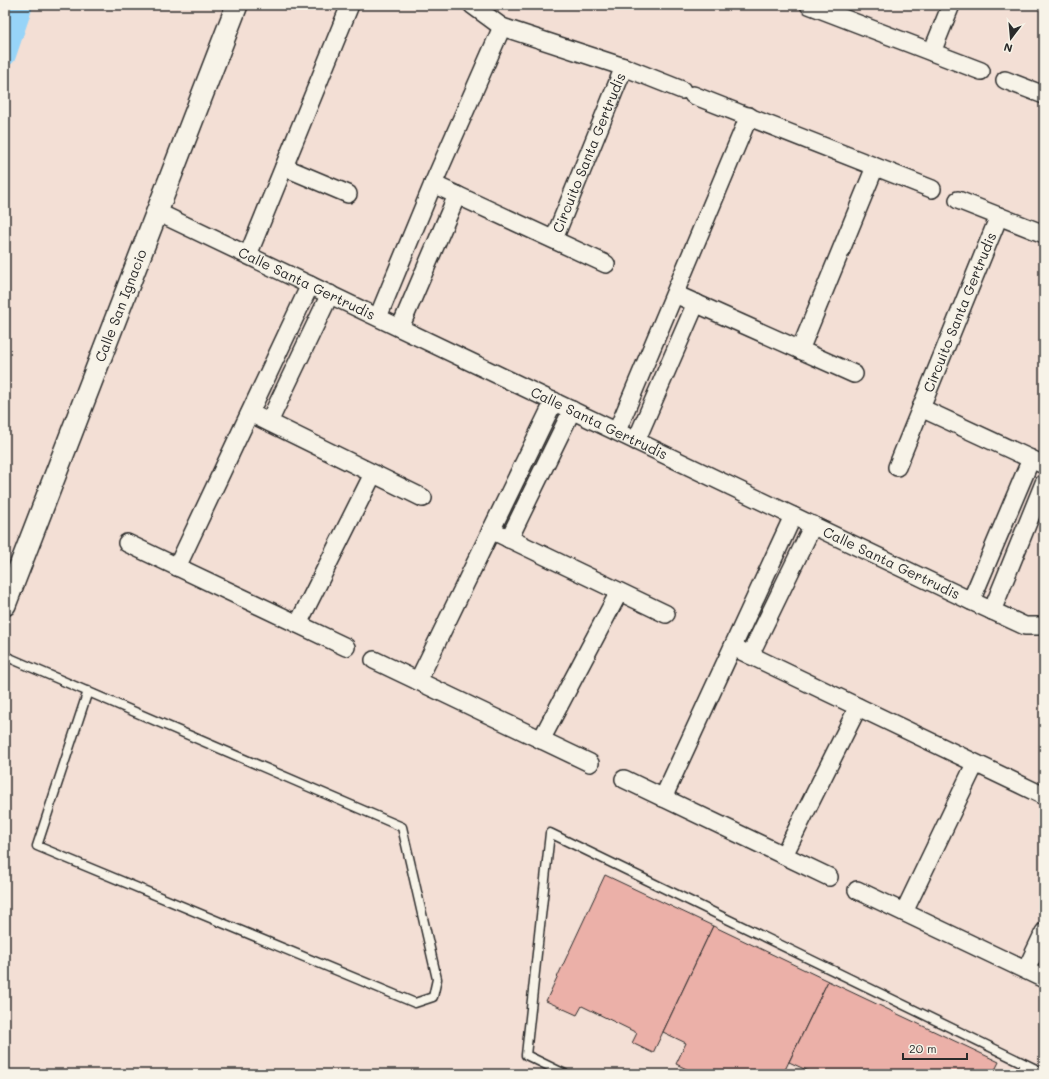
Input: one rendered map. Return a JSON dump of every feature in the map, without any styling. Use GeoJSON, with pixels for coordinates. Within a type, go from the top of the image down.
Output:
{"type":"FeatureCollection","features":[{"type":"Feature","properties":{"kind":"street","name":"Calle San Ignacio"},"geometry":{"type":"LineString","coordinates":[[5,605],[237,5]]}},
{"type":"Feature","properties":{"kind":"street"},"geometry":{"type":"LineString","coordinates":[[248,255],[350,5]]}},
{"type":"Feature","properties":{"kind":"street","name":"Circuito Santa Gertrudis"},"geometry":{"type":"LineString","coordinates":[[472,5],[502,27],[624,67],[932,189]]}},
{"type":"Feature","properties":{"kind":"street"},"geometry":{"type":"LineString","coordinates":[[809,5],[981,71]]}},
{"type":"Feature","properties":{"kind":"street"},"geometry":{"type":"LineString","coordinates":[[932,52],[951,5]]}},
{"type":"Feature","properties":{"kind":"street"},"geometry":{"type":"LineString","coordinates":[[378,317],[433,184],[502,27]]}},
{"type":"Feature","properties":{"kind":"street","name":"Circuito Santa Gertrudis"},"geometry":{"type":"LineString","coordinates":[[554,239],[624,67]]}},
{"type":"Feature","properties":{"kind":"street"},"geometry":{"type":"LineString","coordinates":[[1005,80],[1044,95]]}},
{"type":"Feature","properties":{"kind":"street"},"geometry":{"type":"LineString","coordinates":[[617,431],[749,116]]}},
{"type":"Feature","properties":{"kind":"street"},"geometry":{"type":"LineString","coordinates":[[284,166],[348,194]]}},
{"type":"Feature","properties":{"kind":"street"},"geometry":{"type":"LineString","coordinates":[[800,350],[875,167]]}},
{"type":"Feature","properties":{"kind":"street","name":"Circuito Santa Gertrudis"},"geometry":{"type":"LineString","coordinates":[[433,184],[606,264]]}},
{"type":"Feature","properties":{"kind":"street"},"geometry":{"type":"LineString","coordinates":[[400,328],[457,195]]}},
{"type":"Feature","properties":{"kind":"street","name":"Circuito Santa Gertrudis"},"geometry":{"type":"LineString","coordinates":[[958,200],[1044,234]]}},
{"type":"Feature","properties":{"kind":"street","name":"Calle Santa Gertrudis"},"geometry":{"type":"LineString","coordinates":[[157,212],[992,611],[1025,626],[1044,626]]}},
{"type":"Feature","properties":{"kind":"street","name":"Circuito Santa Gertrudis"},"geometry":{"type":"LineString","coordinates":[[898,467],[999,216]]}},
{"type":"Feature","properties":{"kind":"street"},"geometry":{"type":"LineString","coordinates":[[177,567],[310,285]]}},
{"type":"Feature","properties":{"kind":"street"},"geometry":{"type":"LineString","coordinates":[[269,422],[330,294]]}},
{"type":"Feature","properties":{"kind":"street"},"geometry":{"type":"LineString","coordinates":[[675,294],[854,374]]}},
{"type":"Feature","properties":{"kind":"street"},"geometry":{"type":"LineString","coordinates":[[636,441],[696,303]]}},
{"type":"Feature","properties":{"kind":"street"},"geometry":{"type":"LineString","coordinates":[[418,681],[554,401]]}},
{"type":"Feature","properties":{"kind":"street","name":"Circuito Santa Gertrudis"},"geometry":{"type":"LineString","coordinates":[[921,408],[1037,462],[971,601]]}},
{"type":"Feature","properties":{"kind":"street"},"geometry":{"type":"LineString","coordinates":[[509,539],[572,410]]}},
{"type":"Feature","properties":{"kind":"street"},"geometry":{"type":"LineString","coordinates":[[250,412],[423,498]]}},
{"type":"Feature","properties":{"kind":"street"},"geometry":{"type":"LineString","coordinates":[[298,624],[373,474]]}},
{"type":"Feature","properties":{"kind":"street"},"geometry":{"type":"LineString","coordinates":[[992,611],[1044,483]]}},
{"type":"Feature","properties":{"kind":"street"},"geometry":{"type":"LineString","coordinates":[[663,798],[793,516]]}},
{"type":"Feature","properties":{"kind":"street"},"geometry":{"type":"LineString","coordinates":[[750,655],[813,525]]}},
{"type":"Feature","properties":{"kind":"street"},"geometry":{"type":"LineString","coordinates":[[491,530],[666,614]]}},
{"type":"Feature","properties":{"kind":"street"},"geometry":{"type":"LineString","coordinates":[[127,543],[346,647]]}},
{"type":"Feature","properties":{"kind":"street"},"geometry":{"type":"LineString","coordinates":[[541,740],[619,592]]}},
{"type":"Feature","properties":{"kind":"street"},"geometry":{"type":"LineString","coordinates":[[733,647],[1044,796]]}},
{"type":"Feature","properties":{"kind":"street"},"geometry":{"type":"LineString","coordinates":[[374,660],[590,763]]}},
{"type":"Feature","properties":{"kind":"street"},"geometry":{"type":"LineString","coordinates":[[784,855],[858,707]]}},
{"type":"Feature","properties":{"kind":"street"},"geometry":{"type":"LineString","coordinates":[[904,912],[975,764]]}},
{"type":"Feature","properties":{"kind":"street"},"geometry":{"type":"LineString","coordinates":[[624,779],[829,877]]}},
{"type":"Feature","properties":{"kind":"street"},"geometry":{"type":"LineString","coordinates":[[857,890],[1044,979]]}},
{"type":"Feature","properties":{"kind":"street"},"geometry":{"type":"LineString","coordinates":[[1026,970],[1044,932]]}},
{"type":"Feature","properties":{"kind":"lane"},"geometry":{"type":"LineString","coordinates":[[5,656],[88,691],[402,827],[437,979],[433,997],[415,1003],[37,846],[88,691]]}},
{"type":"Feature","properties":{"kind":"lane"},"geometry":{"type":"LineString","coordinates":[[565,1074],[526,1055],[550,833],[1044,1073]]}},
{"type":"Feature","properties":{"kind":"lane"},"geometry":{"type":"LineString","coordinates":[[1020,1074],[1024,1064]]}},
{"type":"Feature","properties":{"kind":"building"},"geometry":{"type":"Polygon","coordinates":[[[605,875],[713,926],[653,1053],[632,1043],[637,1033],[582,1006],[577,1015],[546,1001],[605,875]]]}},
{"type":"Feature","properties":{"kind":"building"},"geometry":{"type":"Polygon","coordinates":[[[713,926],[828,981],[783,1074],[697,1074],[676,1064],[686,1043],[663,1032],[713,926]]]}},
{"type":"Feature","properties":{"kind":"building"},"geometry":{"type":"Polygon","coordinates":[[[828,981],[999,1062],[993,1074],[815,1074],[789,1062],[828,981]]]}},
{"type":"Feature","properties":{"kind":"waterway"},"geometry":{"type":"LineString","coordinates":[[5,55],[22,5]]}}]}
